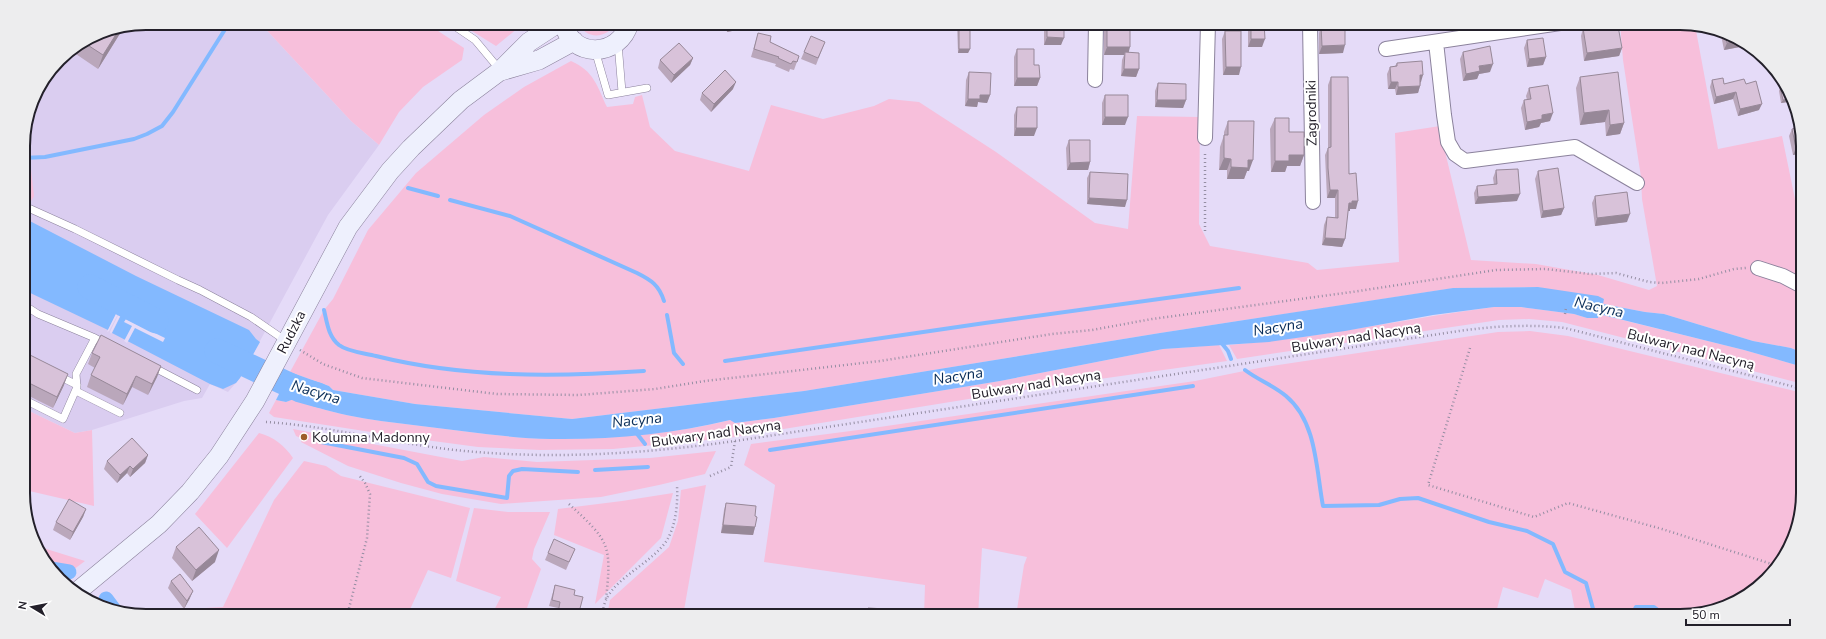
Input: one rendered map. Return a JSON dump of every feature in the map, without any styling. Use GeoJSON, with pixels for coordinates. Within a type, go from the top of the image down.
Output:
{"type":"FeatureCollection","features":[{"type":"Feature","properties":{"kind":"main road","name":"Rudzka"},"geometry":{"type":"LineString","coordinates":[[81,589],[159,524],[176,507],[219,456],[255,401],[333,252],[366,201],[390,171],[433,126],[461,100],[500,71],[529,42],[547,30]]}},
{"type":"Feature","properties":{"kind":"main road"},"geometry":{"type":"LineString","coordinates":[[566,30],[568,35],[574,41],[587,49],[595,50],[607,48],[618,42],[626,30]]}},
{"type":"Feature","properties":{"kind":"main road","name":"Rudzka"},"geometry":{"type":"LineString","coordinates":[[500,71],[539,60],[574,41]]}},
{"type":"Feature","properties":{"kind":"street"},"geometry":{"type":"LineString","coordinates":[[1095,80],[1096,30]]}},
{"type":"Feature","properties":{"kind":"street"},"geometry":{"type":"LineString","coordinates":[[1205,138],[1208,30]]}},
{"type":"Feature","properties":{"kind":"street","name":"Zagrodniki"},"geometry":{"type":"LineString","coordinates":[[1310,30],[1313,202]]}},
{"type":"Feature","properties":{"kind":"street"},"geometry":{"type":"LineString","coordinates":[[1386,50],[1514,30]]}},
{"type":"Feature","properties":{"kind":"street"},"geometry":{"type":"LineString","coordinates":[[1436,42],[1448,142],[1455,154],[1465,161],[1575,147],[1637,183]]}},
{"type":"Feature","properties":{"kind":"street"},"geometry":{"type":"LineString","coordinates":[[1758,268],[1783,276],[1796,283]]}},
{"type":"Feature","properties":{"kind":"lane"},"geometry":{"type":"LineString","coordinates":[[465,30],[500,71]]}},
{"type":"Feature","properties":{"kind":"lane"},"geometry":{"type":"LineString","coordinates":[[618,42],[622,92]]}},
{"type":"Feature","properties":{"kind":"lane"},"geometry":{"type":"LineString","coordinates":[[595,50],[608,95],[647,88]]}},
{"type":"Feature","properties":{"kind":"lane"},"geometry":{"type":"LineString","coordinates":[[30,209],[196,288],[251,317],[283,346]]}},
{"type":"Feature","properties":{"kind":"lane"},"geometry":{"type":"LineString","coordinates":[[30,309],[38,314],[115,348]]}},
{"type":"Feature","properties":{"kind":"lane"},"geometry":{"type":"LineString","coordinates":[[30,402],[63,419],[76,388],[76,374],[94,338]]}},
{"type":"Feature","properties":{"kind":"lane"},"geometry":{"type":"LineString","coordinates":[[146,363],[197,390]]}},
{"type":"Feature","properties":{"kind":"lane"},"geometry":{"type":"LineString","coordinates":[[53,373],[120,413]]}},
{"type":"Feature","properties":{"kind":"path"},"geometry":{"type":"LineString","coordinates":[[1205,138],[1205,231]]}},
{"type":"Feature","properties":{"kind":"path"},"geometry":{"type":"LineString","coordinates":[[283,346],[323,364],[362,378],[498,394],[579,395],[655,389],[705,381],[880,361],[1052,334],[1092,330],[1152,319],[1352,292],[1496,270],[1522,269],[1591,274],[1616,273],[1649,282],[1662,283],[1699,279],[1734,269],[1758,268]]}},
{"type":"Feature","properties":{"kind":"path"},"geometry":{"type":"LineString","coordinates":[[1565,314],[1566,308]]}},
{"type":"Feature","properties":{"kind":"path","name":"Bulwary nad Nacyną"},"geometry":{"type":"LineString","coordinates":[[266,422],[291,424],[434,447],[517,455],[580,456],[627,454],[735,441],[1507,325],[1565,328],[1796,387]]}},
{"type":"Feature","properties":{"kind":"path"},"geometry":{"type":"LineString","coordinates":[[1470,348],[1428,485],[1534,517],[1568,503],[1662,529],[1772,564]]}},
{"type":"Feature","properties":{"kind":"path"},"geometry":{"type":"LineString","coordinates":[[710,476],[731,467],[735,441]]}},
{"type":"Feature","properties":{"kind":"path"},"geometry":{"type":"LineString","coordinates":[[349,609],[367,538],[369,491],[359,475]]}},
{"type":"Feature","properties":{"kind":"path"},"geometry":{"type":"LineString","coordinates":[[605,601],[614,589],[660,548],[668,538],[674,520],[677,486]]}},
{"type":"Feature","properties":{"kind":"path"},"geometry":{"type":"LineString","coordinates":[[569,504],[596,530],[605,542],[609,564],[603,609]]}},
{"type":"Feature","properties":{"kind":"shaded area"},"geometry":{"type":"Polygon","coordinates":[[[138,30],[266,30],[351,121],[379,145],[328,215],[240,378],[228,392],[210,384],[202,398],[184,401],[92,430],[75,433],[30,411],[30,138],[32,123],[39,101],[54,75],[64,64],[81,50],[109,36],[138,30]]]}},
{"type":"Feature","properties":{"kind":"shaded area"},"geometry":{"type":"Polygon","coordinates":[[[266,30],[437,30],[464,48],[462,60],[423,87],[399,112],[379,145],[351,121],[266,30]]]}},
{"type":"Feature","properties":{"kind":"shaded area"},"geometry":{"type":"Polygon","coordinates":[[[470,30],[515,30],[496,46],[470,30]]]}},
{"type":"Feature","properties":{"kind":"shaded area"},"geometry":{"type":"Polygon","coordinates":[[[583,30],[610,30],[602,35],[591,35],[583,30]]]}},
{"type":"Feature","properties":{"kind":"shaded area"},"geometry":{"type":"Polygon","coordinates":[[[1621,30],[1696,31],[1718,149],[1782,136],[1796,204],[1796,350],[1753,341],[1664,314],[1603,304],[1538,287],[1454,288],[1160,333],[804,391],[572,419],[415,404],[333,390],[329,386],[290,372],[324,310],[333,299],[368,230],[416,173],[484,115],[524,87],[571,61],[585,69],[590,74],[607,107],[633,104],[635,97],[642,95],[650,127],[675,151],[749,171],[771,105],[823,119],[874,106],[889,99],[919,102],[996,152],[1095,223],[1128,229],[1137,116],[1200,117],[1199,224],[1210,246],[1308,263],[1317,270],[1399,262],[1395,133],[1440,126],[1471,260],[1536,264],[1598,275],[1649,290],[1657,286],[1642,199],[1641,177],[1623,60],[1621,30]]]}},
{"type":"Feature","properties":{"kind":"shaded area"},"geometry":{"type":"Polygon","coordinates":[[[30,161],[34,196],[30,203],[30,161]]]}},
{"type":"Feature","properties":{"kind":"shaded area"},"geometry":{"type":"Polygon","coordinates":[[[1494,307],[1520,307],[1574,314],[1587,318],[1598,314],[1744,350],[1796,365],[1796,382],[1562,322],[1529,319],[1499,320],[1237,359],[1229,345],[1295,338],[1494,307]]]}},
{"type":"Feature","properties":{"kind":"shaded area"},"geometry":{"type":"Polygon","coordinates":[[[1530,331],[1568,336],[1796,391],[1795,508],[1787,538],[1776,558],[1767,570],[1745,589],[1725,600],[1703,607],[1688,609],[1575,609],[1571,590],[1545,579],[1538,598],[1503,587],[1497,609],[1017,609],[1024,565],[1027,557],[982,548],[978,609],[924,609],[925,585],[764,562],[775,485],[744,465],[751,444],[866,429],[1195,381],[1259,368],[1498,332],[1530,331]]]}},
{"type":"Feature","properties":{"kind":"shaded area"},"geometry":{"type":"Polygon","coordinates":[[[1219,345],[1227,361],[1043,387],[728,438],[613,449],[540,450],[478,447],[274,417],[269,413],[276,400],[286,402],[294,399],[325,410],[357,417],[486,434],[550,439],[617,437],[687,429],[730,420],[736,423],[774,418],[1000,381],[1163,349],[1219,345]]]}},
{"type":"Feature","properties":{"kind":"shaded area"},"geometry":{"type":"Polygon","coordinates":[[[30,411],[75,433],[92,430],[94,506],[30,491],[30,411]]]}},
{"type":"Feature","properties":{"kind":"shaded area"},"geometry":{"type":"Polygon","coordinates":[[[293,429],[462,461],[484,457],[537,462],[650,458],[716,451],[705,474],[601,497],[501,504],[442,494],[348,466],[301,442],[303,439],[296,436],[293,429]]]}},
{"type":"Feature","properties":{"kind":"shaded area"},"geometry":{"type":"Polygon","coordinates":[[[259,433],[278,442],[293,458],[227,548],[195,514],[259,433]]]}},
{"type":"Feature","properties":{"kind":"shaded area"},"geometry":{"type":"Polygon","coordinates":[[[304,461],[326,466],[341,476],[470,508],[451,578],[428,570],[410,609],[187,609],[223,607],[274,500],[304,461]]]}},
{"type":"Feature","properties":{"kind":"shaded area"},"geometry":{"type":"Polygon","coordinates":[[[706,485],[684,609],[608,609],[610,600],[669,547],[678,521],[681,490],[706,485]]]}},
{"type":"Feature","properties":{"kind":"shaded area"},"geometry":{"type":"Polygon","coordinates":[[[673,493],[661,538],[595,604],[604,555],[554,535],[558,509],[673,493]]]}},
{"type":"Feature","properties":{"kind":"shaded area"},"geometry":{"type":"Polygon","coordinates":[[[474,508],[508,512],[550,512],[534,549],[532,559],[541,569],[527,608],[528,609],[495,609],[501,597],[456,581],[474,508]]]}},
{"type":"Feature","properties":{"kind":"shaded area"},"geometry":{"type":"Polygon","coordinates":[[[45,548],[85,561],[65,576],[54,564],[45,548]]]}},
{"type":"Feature","properties":{"kind":"water"},"geometry":{"type":"Polygon","coordinates":[[[30,221],[136,276],[249,330],[260,342],[240,378],[236,383],[223,389],[210,384],[112,333],[130,297],[126,294],[108,330],[30,293],[30,221]]]}},
{"type":"Feature","properties":{"kind":"water"},"geometry":{"type":"Polygon","coordinates":[[[1538,287],[1598,296],[1604,299],[1603,304],[1664,314],[1753,341],[1791,348],[1796,350],[1796,365],[1744,350],[1599,314],[1598,318],[1587,318],[1574,314],[1521,307],[1494,307],[1433,315],[1345,331],[1269,342],[1163,349],[1000,381],[774,418],[735,423],[730,420],[686,429],[618,437],[550,439],[502,436],[373,420],[325,410],[294,399],[286,402],[276,400],[290,372],[329,386],[333,390],[415,404],[572,419],[804,391],[1160,333],[1453,288],[1538,287]]]}},
{"type":"Feature","properties":{"kind":"pier"},"geometry":{"type":"Polygon","coordinates":[[[126,294],[130,296],[111,334],[110,332],[127,297],[109,331],[107,332],[126,294]]]}},
{"type":"Feature","properties":{"kind":"pier"},"geometry":{"type":"Polygon","coordinates":[[[126,319],[165,338],[163,342],[135,328],[127,343],[124,341],[132,326],[124,322],[126,319]]]}},
{"type":"Feature","properties":{"kind":"building"},"geometry":{"type":"Polygon","coordinates":[[[959,30],[970,30],[970,49],[959,49],[959,30]]]}},
{"type":"Feature","properties":{"kind":"building"},"geometry":{"type":"Polygon","coordinates":[[[1047,30],[1064,30],[1064,38],[1047,37],[1047,30]]]}},
{"type":"Feature","properties":{"kind":"building"},"geometry":{"type":"Polygon","coordinates":[[[1107,30],[1130,30],[1130,47],[1107,47],[1107,30]]]}},
{"type":"Feature","properties":{"kind":"building"},"geometry":{"type":"Polygon","coordinates":[[[1251,30],[1264,30],[1265,39],[1251,39],[1251,30]]]}},
{"type":"Feature","properties":{"kind":"building"},"geometry":{"type":"Polygon","coordinates":[[[1321,30],[1345,30],[1345,45],[1322,46],[1321,30]]]}},
{"type":"Feature","properties":{"kind":"building"},"geometry":{"type":"Polygon","coordinates":[[[1583,30],[1619,30],[1622,48],[1587,53],[1583,30]]]}},
{"type":"Feature","properties":{"kind":"building"},"geometry":{"type":"Polygon","coordinates":[[[1225,31],[1241,31],[1241,67],[1226,67],[1225,31]]]}},
{"type":"Feature","properties":{"kind":"building"},"geometry":{"type":"Polygon","coordinates":[[[758,33],[771,36],[770,42],[799,56],[797,62],[793,61],[791,64],[778,58],[779,57],[754,49],[758,33]]]}},
{"type":"Feature","properties":{"kind":"building"},"geometry":{"type":"Polygon","coordinates":[[[116,34],[103,55],[89,46],[101,39],[116,34]]]}},
{"type":"Feature","properties":{"kind":"building"},"geometry":{"type":"Polygon","coordinates":[[[811,36],[825,42],[818,58],[804,52],[811,36]]]}},
{"type":"Feature","properties":{"kind":"building"},"geometry":{"type":"Polygon","coordinates":[[[1543,38],[1546,57],[1529,59],[1527,40],[1543,38]]]}},
{"type":"Feature","properties":{"kind":"building"},"geometry":{"type":"Polygon","coordinates":[[[679,43],[693,58],[674,75],[660,60],[679,43]]]}},
{"type":"Feature","properties":{"kind":"building"},"geometry":{"type":"Polygon","coordinates":[[[1490,46],[1493,64],[1479,66],[1480,71],[1466,74],[1463,52],[1490,46]]]}},
{"type":"Feature","properties":{"kind":"building"},"geometry":{"type":"Polygon","coordinates":[[[1017,49],[1034,49],[1034,65],[1039,65],[1040,78],[1017,78],[1017,49]]]}},
{"type":"Feature","properties":{"kind":"building"},"geometry":{"type":"Polygon","coordinates":[[[1125,52],[1139,53],[1139,69],[1124,69],[1125,52]]]}},
{"type":"Feature","properties":{"kind":"building"},"geometry":{"type":"Polygon","coordinates":[[[1422,61],[1423,75],[1420,75],[1420,86],[1398,87],[1398,82],[1391,82],[1390,67],[1397,66],[1397,63],[1422,61]]]}},
{"type":"Feature","properties":{"kind":"building"},"geometry":{"type":"Polygon","coordinates":[[[725,70],[736,82],[714,104],[702,93],[725,70]]]}},
{"type":"Feature","properties":{"kind":"building"},"geometry":{"type":"Polygon","coordinates":[[[969,72],[991,73],[990,95],[980,95],[980,99],[968,99],[969,72]]]}},
{"type":"Feature","properties":{"kind":"building"},"geometry":{"type":"Polygon","coordinates":[[[1618,72],[1624,123],[1610,125],[1609,110],[1584,113],[1580,77],[1618,72]]]}},
{"type":"Feature","properties":{"kind":"building"},"geometry":{"type":"Polygon","coordinates":[[[1331,77],[1348,77],[1349,174],[1356,173],[1358,201],[1352,201],[1352,203],[1349,203],[1345,239],[1325,238],[1327,217],[1338,218],[1338,190],[1330,190],[1328,168],[1328,148],[1331,147],[1331,77]]]}},
{"type":"Feature","properties":{"kind":"building"},"geometry":{"type":"Polygon","coordinates":[[[1723,78],[1724,84],[1744,79],[1746,84],[1756,81],[1762,104],[1740,109],[1736,92],[1716,97],[1712,80],[1723,78]]]}},
{"type":"Feature","properties":{"kind":"building"},"geometry":{"type":"Polygon","coordinates":[[[1158,83],[1186,84],[1186,100],[1157,100],[1158,83]]]}},
{"type":"Feature","properties":{"kind":"building"},"geometry":{"type":"Polygon","coordinates":[[[1548,85],[1553,113],[1542,115],[1542,119],[1527,122],[1524,100],[1531,99],[1529,88],[1548,85]]]}},
{"type":"Feature","properties":{"kind":"building"},"geometry":{"type":"Polygon","coordinates":[[[1780,89],[1786,99],[1783,100],[1780,89]]]}},
{"type":"Feature","properties":{"kind":"building"},"geometry":{"type":"Polygon","coordinates":[[[1105,95],[1128,95],[1128,117],[1105,117],[1105,95]]]}},
{"type":"Feature","properties":{"kind":"building"},"geometry":{"type":"Polygon","coordinates":[[[1017,107],[1037,107],[1037,128],[1016,128],[1017,107]]]}},
{"type":"Feature","properties":{"kind":"building"},"geometry":{"type":"Polygon","coordinates":[[[1275,118],[1289,118],[1289,132],[1304,132],[1304,155],[1289,155],[1289,161],[1275,161],[1275,118]]]}},
{"type":"Feature","properties":{"kind":"building"},"geometry":{"type":"Polygon","coordinates":[[[1228,121],[1254,121],[1253,160],[1248,160],[1248,168],[1231,167],[1231,159],[1224,158],[1224,135],[1228,135],[1228,121]]]}},
{"type":"Feature","properties":{"kind":"building"},"geometry":{"type":"Polygon","coordinates":[[[1795,128],[1796,148],[1792,129],[1795,128]]]}},
{"type":"Feature","properties":{"kind":"building"},"geometry":{"type":"Polygon","coordinates":[[[1069,140],[1090,140],[1090,162],[1070,163],[1069,140]]]}},
{"type":"Feature","properties":{"kind":"building"},"geometry":{"type":"Polygon","coordinates":[[[1558,168],[1564,208],[1543,211],[1538,171],[1558,168]]]}},
{"type":"Feature","properties":{"kind":"building"},"geometry":{"type":"Polygon","coordinates":[[[1518,169],[1520,194],[1478,197],[1477,186],[1497,184],[1496,170],[1518,169]]]}},
{"type":"Feature","properties":{"kind":"building"},"geometry":{"type":"Polygon","coordinates":[[[1090,172],[1128,174],[1127,200],[1089,198],[1090,172]]]}},
{"type":"Feature","properties":{"kind":"building"},"geometry":{"type":"Polygon","coordinates":[[[1627,192],[1630,214],[1597,218],[1595,196],[1627,192]]]}},
{"type":"Feature","properties":{"kind":"building"},"geometry":{"type":"Polygon","coordinates":[[[101,335],[161,366],[152,384],[136,376],[127,394],[91,375],[100,357],[92,353],[101,335]]]}},
{"type":"Feature","properties":{"kind":"building"},"geometry":{"type":"Polygon","coordinates":[[[30,355],[68,374],[57,397],[30,384],[30,355]]]}},
{"type":"Feature","properties":{"kind":"building"},"geometry":{"type":"Polygon","coordinates":[[[132,438],[148,455],[133,469],[130,466],[120,475],[107,461],[132,438]]]}},
{"type":"Feature","properties":{"kind":"building"},"geometry":{"type":"Polygon","coordinates":[[[69,499],[86,509],[73,532],[56,522],[69,499]]]}},
{"type":"Feature","properties":{"kind":"building"},"geometry":{"type":"Polygon","coordinates":[[[726,503],[756,506],[755,516],[757,517],[755,527],[723,525],[726,503]]]}},
{"type":"Feature","properties":{"kind":"building"},"geometry":{"type":"Polygon","coordinates":[[[199,527],[219,550],[196,570],[176,547],[199,527]]]}},
{"type":"Feature","properties":{"kind":"building"},"geometry":{"type":"Polygon","coordinates":[[[554,539],[575,549],[569,562],[548,553],[554,539]]]}},
{"type":"Feature","properties":{"kind":"building"},"geometry":{"type":"Polygon","coordinates":[[[180,574],[193,591],[187,601],[171,581],[180,574]]]}},
{"type":"Feature","properties":{"kind":"building"},"geometry":{"type":"Polygon","coordinates":[[[555,585],[575,590],[574,595],[583,597],[580,609],[559,609],[560,602],[552,600],[555,585]]]}},
{"type":"Feature","properties":{"kind":"waterway"},"geometry":{"type":"LineString","coordinates":[[30,158],[45,157],[134,139],[162,126],[173,112],[225,30]]}},
{"type":"Feature","properties":{"kind":"waterway"},"geometry":{"type":"LineString","coordinates":[[408,188],[438,196]]}},
{"type":"Feature","properties":{"kind":"waterway"},"geometry":{"type":"LineString","coordinates":[[450,200],[510,216],[637,273],[657,287],[664,301]]}},
{"type":"Feature","properties":{"kind":"waterway","name":"Nacyna"},"geometry":{"type":"LineString","coordinates":[[90,287],[156,321]]}},
{"type":"Feature","properties":{"kind":"waterway"},"geometry":{"type":"LineString","coordinates":[[725,361],[1239,288]]}},
{"type":"Feature","properties":{"kind":"waterway"},"geometry":{"type":"LineString","coordinates":[[324,310],[330,333],[339,345],[357,352],[409,363],[476,372],[510,374],[543,375],[644,371]]}},
{"type":"Feature","properties":{"kind":"waterway"},"geometry":{"type":"LineString","coordinates":[[667,315],[674,353],[683,364]]}},
{"type":"Feature","properties":{"kind":"waterway"},"geometry":{"type":"LineString","coordinates":[[1220,341],[1228,351],[1231,359]]}},
{"type":"Feature","properties":{"kind":"waterway","name":"Nacyna"},"geometry":{"type":"LineString","coordinates":[[217,351],[300,390],[318,395]]}},
{"type":"Feature","properties":{"kind":"waterway"},"geometry":{"type":"LineString","coordinates":[[1245,370],[1286,396],[1304,419],[1314,447],[1323,506],[1379,505],[1400,499],[1418,498],[1489,522],[1527,531],[1553,544],[1565,572],[1586,583],[1593,609]]}},
{"type":"Feature","properties":{"kind":"waterway"},"geometry":{"type":"LineString","coordinates":[[770,450],[1193,386]]}},
{"type":"Feature","properties":{"kind":"waterway"},"geometry":{"type":"LineString","coordinates":[[634,430],[645,444]]}},
{"type":"Feature","properties":{"kind":"waterway"},"geometry":{"type":"LineString","coordinates":[[321,442],[404,458],[417,464],[428,482],[436,486],[507,498],[509,476],[513,471],[522,469],[578,472]]}},
{"type":"Feature","properties":{"kind":"waterway"},"geometry":{"type":"LineString","coordinates":[[595,470],[648,467]]}},
{"type":"Feature","properties":{"kind":"waterway"},"geometry":{"type":"LineString","coordinates":[[60,570],[69,572]]}},
{"type":"Feature","properties":{"kind":"waterway"},"geometry":{"type":"LineString","coordinates":[[106,599],[109,603]]}},
{"type":"Feature","properties":{"kind":"waterway"},"geometry":{"type":"LineString","coordinates":[[1635,609],[1636,607],[1654,607],[1657,609]]}},
{"type":"Feature","properties":{"kind":"place","name":"Kolumna Madonny"},"geometry":{"type":"Point","coordinates":[304,437]}}]}
